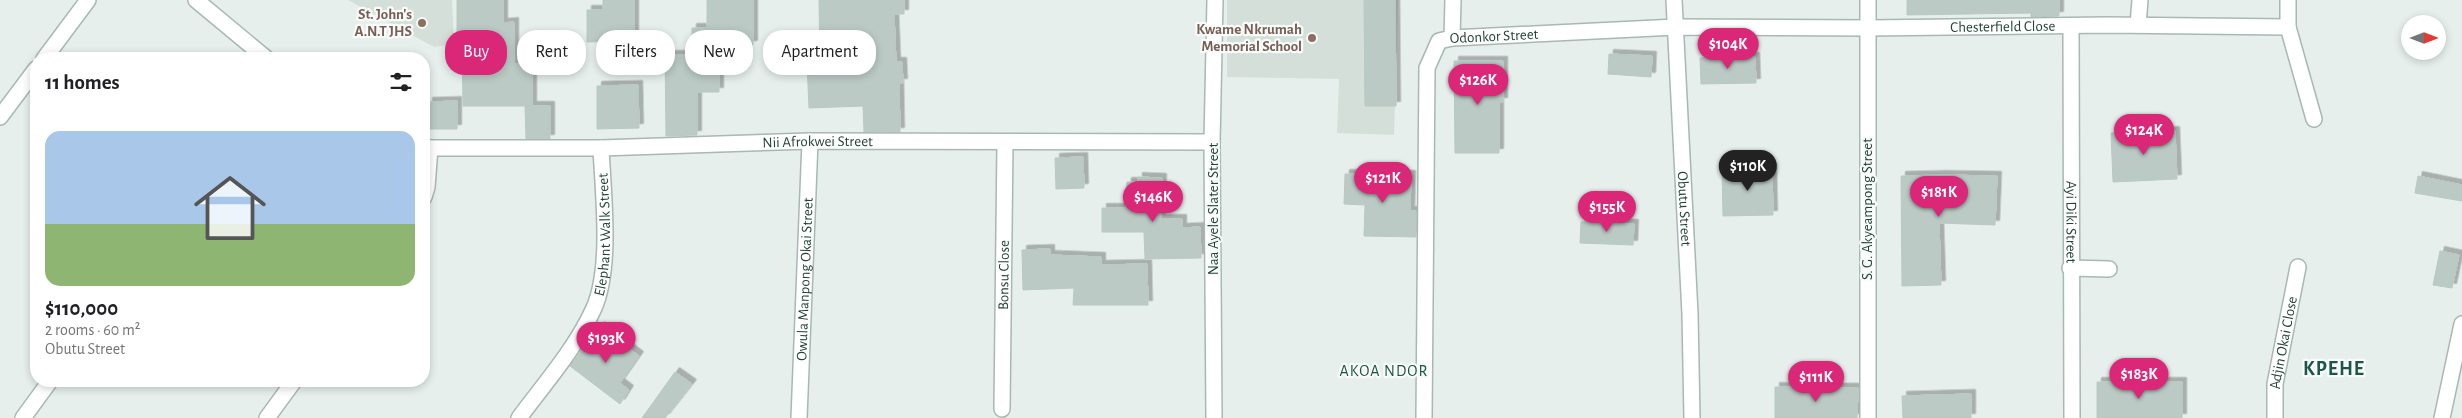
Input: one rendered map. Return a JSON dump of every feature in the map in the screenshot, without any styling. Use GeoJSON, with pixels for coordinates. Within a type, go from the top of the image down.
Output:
{"type":"FeatureCollection","features":[{"type":"Feature","properties":{"kind":"street"},"geometry":{"type":"LineString","coordinates":[[49,52],[88,0]]}},
{"type":"Feature","properties":{"kind":"street"},"geometry":{"type":"LineString","coordinates":[[196,0],[259,52]]}},
{"type":"Feature","properties":{"kind":"street","name":"Naa Ayele Slater Street"},"geometry":{"type":"LineString","coordinates":[[1214,0],[1212,142],[1214,418]]}},
{"type":"Feature","properties":{"kind":"street"},"geometry":{"type":"LineString","coordinates":[[1452,38],[1453,0]]}},
{"type":"Feature","properties":{"kind":"street","name":"Obutu Street"},"geometry":{"type":"LineString","coordinates":[[1674,0],[1690,314],[1692,418]]}},
{"type":"Feature","properties":{"kind":"street","name":"S. G. Akyeampong Street"},"geometry":{"type":"LineString","coordinates":[[1868,0],[1868,418]]}},
{"type":"Feature","properties":{"kind":"street"},"geometry":{"type":"LineString","coordinates":[[2138,25],[2140,0]]}},
{"type":"Feature","properties":{"kind":"street"},"geometry":{"type":"LineString","coordinates":[[2288,0],[2288,27],[2314,119]]}},
{"type":"Feature","properties":{"kind":"street","name":"Chesterfield Close"},"geometry":{"type":"LineString","coordinates":[[1868,28],[2138,25],[2288,27]]}},
{"type":"Feature","properties":{"kind":"street","name":"Ayi Diki Street"},"geometry":{"type":"LineString","coordinates":[[2070,26],[2072,418]]}},
{"type":"Feature","properties":{"kind":"street","name":"Odonkor Street"},"geometry":{"type":"LineString","coordinates":[[1424,418],[1427,68],[1439,42],[1452,38],[1676,27],[1868,28]]}},
{"type":"Feature","properties":{"kind":"street"},"geometry":{"type":"LineString","coordinates":[[0,117],[30,77]]}},
{"type":"Feature","properties":{"kind":"street","name":"Nii Afrokwei Street"},"geometry":{"type":"LineString","coordinates":[[430,147],[601,148],[810,141],[1212,142]]}},
{"type":"Feature","properties":{"kind":"street","name":"Owula Manpong Okai Street"},"geometry":{"type":"LineString","coordinates":[[799,418],[810,141]]}},
{"type":"Feature","properties":{"kind":"street","name":"Bonsu Close"},"geometry":{"type":"LineString","coordinates":[[1002,409],[1005,142]]}},
{"type":"Feature","properties":{"kind":"street","name":"Elephant Walk Street"},"geometry":{"type":"LineString","coordinates":[[519,418],[575,342],[595,306],[605,258],[601,148]]}},
{"type":"Feature","properties":{"kind":"street","name":"Adjin Okai Close"},"geometry":{"type":"LineString","coordinates":[[2275,418],[2276,384],[2298,267]]}},
{"type":"Feature","properties":{"kind":"street"},"geometry":{"type":"LineString","coordinates":[[2070,268],[2109,269]]}},
{"type":"Feature","properties":{"kind":"street"},"geometry":{"type":"LineString","coordinates":[[2442,418],[2462,324]]}},
{"type":"Feature","properties":{"kind":"street"},"geometry":{"type":"LineString","coordinates":[[23,418],[46,387]]}},
{"type":"Feature","properties":{"kind":"street"},"geometry":{"type":"LineString","coordinates":[[267,418],[290,387]]}},
{"type":"Feature","properties":{"kind":"shaded area","name":"St. John's A.N.T JHS"},"geometry":{"type":"Polygon","coordinates":[[[348,0],[452,0],[453,30],[445,30],[445,45],[434,47],[348,0]]]}},
{"type":"Feature","properties":{"kind":"shaded area","name":"Kwame Nkrumah Memorial School"},"geometry":{"type":"Polygon","coordinates":[[[1227,0],[1398,0],[1394,135],[1337,133],[1339,79],[1227,77],[1227,0]]]}},
{"type":"Feature","properties":{"kind":"building"},"geometry":{"type":"Polygon","coordinates":[[[457,0],[503,0],[503,23],[514,22],[514,64],[517,64],[517,75],[532,75],[532,106],[463,106],[463,75],[507,75],[507,30],[457,30],[457,0]]]}},
{"type":"Feature","properties":{"kind":"building"},"geometry":{"type":"Polygon","coordinates":[[[603,0],[634,0],[634,30],[596,30],[596,42],[587,42],[587,10],[603,10],[603,0]]]}},
{"type":"Feature","properties":{"kind":"building"},"geometry":{"type":"Polygon","coordinates":[[[707,0],[753,0],[753,30],[692,30],[692,28],[707,28],[707,0]]]}},
{"type":"Feature","properties":{"kind":"building"},"geometry":{"type":"Polygon","coordinates":[[[819,0],[904,0],[904,14],[894,14],[896,62],[902,62],[903,83],[899,83],[900,132],[864,132],[863,106],[809,108],[808,75],[876,75],[876,30],[819,30],[819,0]]]}},
{"type":"Feature","properties":{"kind":"building"},"geometry":{"type":"Polygon","coordinates":[[[1364,0],[1395,0],[1396,106],[1365,106],[1364,0]]]}},
{"type":"Feature","properties":{"kind":"building"},"geometry":{"type":"Polygon","coordinates":[[[1907,0],[2059,0],[2059,16],[2031,17],[2031,13],[1907,15],[1907,0]]]}},
{"type":"Feature","properties":{"kind":"building"},"geometry":{"type":"Polygon","coordinates":[[[1609,54],[1652,56],[1651,77],[1608,74],[1609,54]]]}},
{"type":"Feature","properties":{"kind":"building"},"geometry":{"type":"Polygon","coordinates":[[[675,55],[685,55],[685,75],[719,75],[719,92],[697,92],[697,135],[666,136],[665,75],[675,75],[675,55]]]}},
{"type":"Feature","properties":{"kind":"building"},"geometry":{"type":"Polygon","coordinates":[[[1755,57],[1756,83],[1701,84],[1700,58],[1755,57]]]}},
{"type":"Feature","properties":{"kind":"building"},"geometry":{"type":"Polygon","coordinates":[[[1454,61],[1503,61],[1503,102],[1499,102],[1499,153],[1455,153],[1454,61]]]}},
{"type":"Feature","properties":{"kind":"building"},"geometry":{"type":"Polygon","coordinates":[[[638,85],[639,128],[597,129],[597,86],[638,85]]]}},
{"type":"Feature","properties":{"kind":"building"},"geometry":{"type":"Polygon","coordinates":[[[457,101],[457,129],[430,129],[430,102],[457,101]]]}},
{"type":"Feature","properties":{"kind":"building"},"geometry":{"type":"Polygon","coordinates":[[[525,106],[550,106],[550,139],[526,139],[525,106]]]}},
{"type":"Feature","properties":{"kind":"building"},"geometry":{"type":"Polygon","coordinates":[[[2175,131],[2177,179],[2113,182],[2111,133],[2175,131]]]}},
{"type":"Feature","properties":{"kind":"building"},"geometry":{"type":"Polygon","coordinates":[[[1083,157],[1084,188],[1056,189],[1055,158],[1083,157]]]}},
{"type":"Feature","properties":{"kind":"building"},"geometry":{"type":"Polygon","coordinates":[[[1772,168],[1773,215],[1723,216],[1722,169],[1772,168]]]}},
{"type":"Feature","properties":{"kind":"building"},"geometry":{"type":"Polygon","coordinates":[[[1345,174],[1411,175],[1410,211],[1416,211],[1416,237],[1364,236],[1365,205],[1344,204],[1345,174]]]}},
{"type":"Feature","properties":{"kind":"building"},"geometry":{"type":"Polygon","coordinates":[[[1901,176],[1997,176],[1995,225],[1939,223],[1941,285],[1902,286],[1901,176]]]}},
{"type":"Feature","properties":{"kind":"building"},"geometry":{"type":"Polygon","coordinates":[[[2418,176],[2462,185],[2462,201],[2415,193],[2418,176]]]}},
{"type":"Feature","properties":{"kind":"building"},"geometry":{"type":"Polygon","coordinates":[[[1138,177],[1162,178],[1161,219],[1182,219],[1182,228],[1200,227],[1201,258],[1145,259],[1144,232],[1102,232],[1102,208],[1126,208],[1127,182],[1138,182],[1138,177]]]}},
{"type":"Feature","properties":{"kind":"building"},"geometry":{"type":"Polygon","coordinates":[[[1581,222],[1634,224],[1633,245],[1580,243],[1581,222]]]}},
{"type":"Feature","properties":{"kind":"building"},"geometry":{"type":"Polygon","coordinates":[[[1050,249],[1050,255],[1101,257],[1101,265],[1147,264],[1148,305],[1073,305],[1074,288],[1023,290],[1022,250],[1050,249]]]}},
{"type":"Feature","properties":{"kind":"building"},"geometry":{"type":"Polygon","coordinates":[[[2440,251],[2459,255],[2452,288],[2433,285],[2440,251]]]}},
{"type":"Feature","properties":{"kind":"building"},"geometry":{"type":"Polygon","coordinates":[[[600,326],[639,356],[620,383],[629,390],[620,404],[570,366],[600,326]]]}},
{"type":"Feature","properties":{"kind":"building"},"geometry":{"type":"Polygon","coordinates":[[[675,372],[692,384],[665,418],[642,418],[675,372]]]}},
{"type":"Feature","properties":{"kind":"building"},"geometry":{"type":"Polygon","coordinates":[[[2097,382],[2182,382],[2182,418],[2097,418],[2097,382]]]}},
{"type":"Feature","properties":{"kind":"building"},"geometry":{"type":"Polygon","coordinates":[[[1775,387],[1858,388],[1857,418],[1775,418],[1775,387]]]}},
{"type":"Feature","properties":{"kind":"building"},"geometry":{"type":"Polygon","coordinates":[[[1971,394],[1971,418],[1903,418],[1902,396],[1971,394]]]}},
{"type":"Feature","properties":{"kind":"place","name":"St. John's A.N.T JHS"},"geometry":{"type":"Point","coordinates":[422,23]}},
{"type":"Feature","properties":{"kind":"place","name":"Kwame Nkrumah Memorial School"},"geometry":{"type":"Point","coordinates":[1312,38]}},
{"type":"Feature","properties":{"kind":"district","name":"KPEHE"},"geometry":{"type":"Point","coordinates":[2334,369]}},
{"type":"Feature","properties":{"kind":"district","name":"AKOA NDOR"},"geometry":{"type":"Point","coordinates":[1384,371]}}]}
